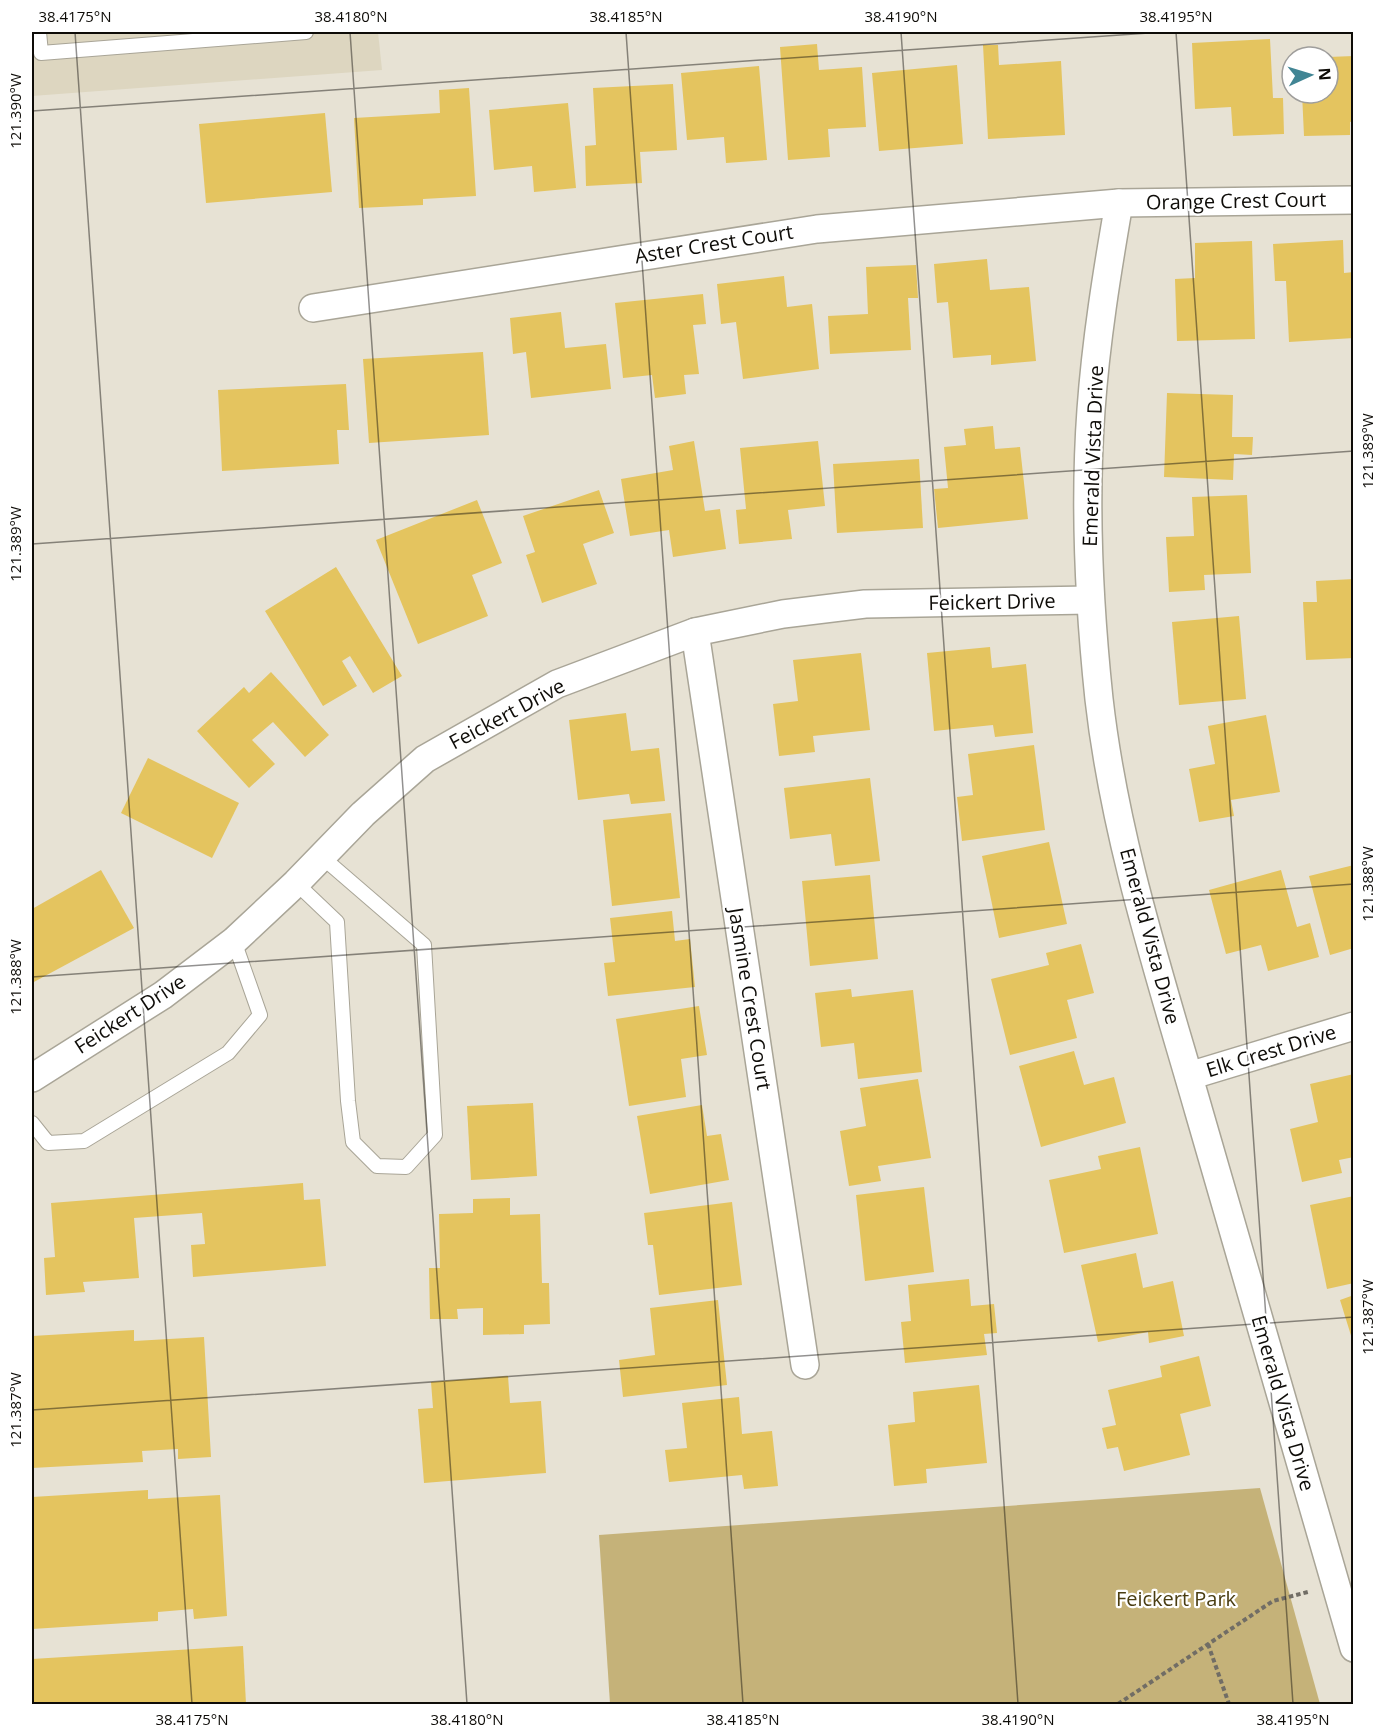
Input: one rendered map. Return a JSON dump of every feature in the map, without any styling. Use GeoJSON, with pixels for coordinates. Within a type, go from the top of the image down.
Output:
{"type":"FeatureCollection","features":[{"type":"Feature","properties":{"kind":"street","name":"Orange Crest Court"},"geometry":{"type":"LineString","coordinates":[[1119,203],[1353,200]]}},
{"type":"Feature","properties":{"kind":"street","name":"Aster Crest Court"},"geometry":{"type":"LineString","coordinates":[[313,308],[774,234],[1119,203]]}},
{"type":"Feature","properties":{"kind":"street","name":"Emerald Vista Drive"},"geometry":{"type":"LineString","coordinates":[[1119,203],[1102,305],[1091,410],[1088,517],[1090,600],[1100,703],[1117,808],[1148,937],[1353,1648]]}},
{"type":"Feature","properties":{"kind":"street","name":"Feickert Drive"},"geometry":{"type":"LineString","coordinates":[[32,1078],[163,995],[234,941],[296,883],[363,814],[425,759],[557,684],[695,632],[783,614],[866,604],[1090,600]]}},
{"type":"Feature","properties":{"kind":"street","name":"Jasmine Crest Court"},"geometry":{"type":"LineString","coordinates":[[695,632],[805,1365]]}},
{"type":"Feature","properties":{"kind":"street","name":"Elk Crest Drive"},"geometry":{"type":"LineString","coordinates":[[1188,1076],[1353,1026]]}},
{"type":"Feature","properties":{"kind":"lane"},"geometry":{"type":"LineString","coordinates":[[39,32],[41,53],[306,32]]}},
{"type":"Feature","properties":{"kind":"lane"},"geometry":{"type":"LineString","coordinates":[[296,883],[337,922],[348,1101],[353,1142],[377,1166],[406,1167],[435,1135],[424,945],[322,857]]}},
{"type":"Feature","properties":{"kind":"lane"},"geometry":{"type":"LineString","coordinates":[[32,1123],[48,1143],[84,1142],[228,1053],[260,1015],[234,941]]}},
{"type":"Feature","properties":{"kind":"path"},"geometry":{"type":"LineString","coordinates":[[1118,1704],[1273,1601],[1335,1585]]}},
{"type":"Feature","properties":{"kind":"path"},"geometry":{"type":"LineString","coordinates":[[1208,1644],[1229,1704]]}},
{"type":"Feature","properties":{"kind":"shaded area"},"geometry":{"type":"Polygon","coordinates":[[[32,32],[378,32],[382,70],[32,96],[32,32]]]}},
{"type":"Feature","properties":{"kind":"green space","name":"Feickert Park"},"geometry":{"type":"Polygon","coordinates":[[[1260,1488],[1320,1704],[610,1704],[599,1535],[1260,1488]]]}},
{"type":"Feature","properties":{"kind":"building"},"geometry":{"type":"Polygon","coordinates":[[[1270,39],[1273,98],[1280,98],[1280,105],[1283,105],[1284,134],[1233,136],[1231,107],[1195,109],[1192,43],[1270,39]]]}},
{"type":"Feature","properties":{"kind":"building"},"geometry":{"type":"Polygon","coordinates":[[[817,44],[819,70],[862,67],[866,127],[828,129],[830,157],[788,160],[780,47],[817,44]]]}},
{"type":"Feature","properties":{"kind":"building"},"geometry":{"type":"Polygon","coordinates":[[[983,45],[998,45],[999,65],[1061,61],[1065,135],[988,139],[983,45]]]}},
{"type":"Feature","properties":{"kind":"building"},"geometry":{"type":"Polygon","coordinates":[[[1354,56],[1354,121],[1350,122],[1350,135],[1304,136],[1303,105],[1340,105],[1340,57],[1354,56]]]}},
{"type":"Feature","properties":{"kind":"building"},"geometry":{"type":"Polygon","coordinates":[[[957,65],[963,144],[879,151],[872,73],[957,65]]]}},
{"type":"Feature","properties":{"kind":"building"},"geometry":{"type":"Polygon","coordinates":[[[759,66],[767,160],[726,163],[724,137],[687,140],[681,73],[759,66]]]}},
{"type":"Feature","properties":{"kind":"building"},"geometry":{"type":"Polygon","coordinates":[[[673,84],[677,150],[640,152],[642,183],[586,186],[585,146],[596,145],[593,88],[673,84]]]}},
{"type":"Feature","properties":{"kind":"building"},"geometry":{"type":"Polygon","coordinates":[[[469,88],[476,196],[423,199],[423,205],[359,208],[354,118],[440,113],[439,90],[469,88]]]}},
{"type":"Feature","properties":{"kind":"building"},"geometry":{"type":"Polygon","coordinates":[[[568,103],[576,188],[534,192],[532,166],[494,170],[489,110],[568,103]]]}},
{"type":"Feature","properties":{"kind":"building"},"geometry":{"type":"Polygon","coordinates":[[[325,113],[332,192],[206,203],[199,124],[325,113]]]}},
{"type":"Feature","properties":{"kind":"building"},"geometry":{"type":"Polygon","coordinates":[[[1343,240],[1344,273],[1354,272],[1354,338],[1289,342],[1286,281],[1275,281],[1273,244],[1343,240]]]}},
{"type":"Feature","properties":{"kind":"building"},"geometry":{"type":"Polygon","coordinates":[[[1252,241],[1255,339],[1177,341],[1175,279],[1195,278],[1195,243],[1252,241]]]}},
{"type":"Feature","properties":{"kind":"building"},"geometry":{"type":"Polygon","coordinates":[[[987,259],[990,290],[1029,287],[1036,361],[991,365],[991,355],[953,358],[948,302],[937,303],[934,264],[987,259]]]}},
{"type":"Feature","properties":{"kind":"building"},"geometry":{"type":"Polygon","coordinates":[[[916,265],[918,298],[908,298],[911,350],[830,354],[828,316],[868,314],[866,267],[916,265]]]}},
{"type":"Feature","properties":{"kind":"building"},"geometry":{"type":"Polygon","coordinates":[[[784,276],[787,307],[812,304],[819,369],[743,379],[736,322],[721,324],[717,284],[784,276]]]}},
{"type":"Feature","properties":{"kind":"building"},"geometry":{"type":"Polygon","coordinates":[[[703,294],[706,324],[693,325],[699,374],[684,375],[686,394],[655,398],[652,375],[623,378],[615,303],[703,294]]]}},
{"type":"Feature","properties":{"kind":"building"},"geometry":{"type":"Polygon","coordinates":[[[561,312],[565,348],[606,344],[611,389],[531,398],[526,352],[513,354],[510,318],[561,312]]]}},
{"type":"Feature","properties":{"kind":"building"},"geometry":{"type":"Polygon","coordinates":[[[483,352],[489,435],[369,443],[363,359],[483,352]]]}},
{"type":"Feature","properties":{"kind":"building"},"geometry":{"type":"Polygon","coordinates":[[[346,384],[349,430],[337,430],[339,464],[222,471],[218,390],[346,384]]]}},
{"type":"Feature","properties":{"kind":"building"},"geometry":{"type":"Polygon","coordinates":[[[1167,393],[1233,395],[1232,437],[1253,437],[1252,455],[1234,454],[1233,480],[1164,477],[1167,393]]]}},
{"type":"Feature","properties":{"kind":"building"},"geometry":{"type":"Polygon","coordinates":[[[993,426],[995,449],[1020,447],[1028,519],[938,528],[934,489],[948,488],[944,447],[966,445],[964,429],[993,426]]]}},
{"type":"Feature","properties":{"kind":"building"},"geometry":{"type":"Polygon","coordinates":[[[694,441],[705,511],[720,509],[726,549],[673,557],[669,530],[630,536],[621,479],[673,470],[669,446],[694,441]]]}},
{"type":"Feature","properties":{"kind":"building"},"geometry":{"type":"Polygon","coordinates":[[[818,441],[825,506],[788,510],[792,539],[739,544],[736,510],[746,509],[740,448],[818,441]]]}},
{"type":"Feature","properties":{"kind":"building"},"geometry":{"type":"Polygon","coordinates":[[[919,459],[923,528],[837,533],[833,464],[919,459]]]}},
{"type":"Feature","properties":{"kind":"building"},"geometry":{"type":"Polygon","coordinates":[[[599,490],[614,533],[583,544],[597,584],[542,603],[526,555],[535,552],[523,516],[599,490]]]}},
{"type":"Feature","properties":{"kind":"building"},"geometry":{"type":"Polygon","coordinates":[[[1247,495],[1251,573],[1204,575],[1205,590],[1169,592],[1166,537],[1194,536],[1192,497],[1247,495]]]}},
{"type":"Feature","properties":{"kind":"building"},"geometry":{"type":"Polygon","coordinates":[[[477,500],[502,563],[472,575],[488,616],[418,644],[376,540],[477,500]]]}},
{"type":"Feature","properties":{"kind":"building"},"geometry":{"type":"Polygon","coordinates":[[[336,567],[402,676],[373,693],[350,656],[342,661],[357,686],[323,706],[265,611],[336,567]]]}},
{"type":"Feature","properties":{"kind":"building"},"geometry":{"type":"Polygon","coordinates":[[[1354,579],[1354,658],[1306,660],[1303,602],[1317,602],[1316,581],[1354,579]]]}},
{"type":"Feature","properties":{"kind":"building"},"geometry":{"type":"Polygon","coordinates":[[[1239,616],[1246,699],[1179,705],[1172,622],[1239,616]]]}},
{"type":"Feature","properties":{"kind":"building"},"geometry":{"type":"Polygon","coordinates":[[[990,647],[992,668],[1026,664],[1033,733],[995,737],[993,725],[934,731],[927,653],[990,647]]]}},
{"type":"Feature","properties":{"kind":"building"},"geometry":{"type":"Polygon","coordinates":[[[861,653],[870,730],[813,736],[815,752],[779,756],[773,704],[798,701],[793,660],[861,653]]]}},
{"type":"Feature","properties":{"kind":"building"},"geometry":{"type":"Polygon","coordinates":[[[271,672],[329,735],[305,757],[273,722],[252,740],[275,764],[249,788],[197,731],[244,687],[249,693],[271,672]]]}},
{"type":"Feature","properties":{"kind":"building"},"geometry":{"type":"Polygon","coordinates":[[[626,713],[631,751],[659,748],[665,801],[631,804],[629,794],[578,800],[569,720],[626,713]]]}},
{"type":"Feature","properties":{"kind":"building"},"geometry":{"type":"Polygon","coordinates":[[[1266,715],[1280,792],[1231,800],[1234,816],[1199,822],[1189,769],[1215,764],[1208,726],[1266,715]]]}},
{"type":"Feature","properties":{"kind":"building"},"geometry":{"type":"Polygon","coordinates":[[[1034,745],[1045,830],[962,841],[957,797],[973,795],[968,754],[1034,745]]]}},
{"type":"Feature","properties":{"kind":"building"},"geometry":{"type":"Polygon","coordinates":[[[148,758],[239,803],[212,858],[121,813],[148,758]]]}},
{"type":"Feature","properties":{"kind":"building"},"geometry":{"type":"Polygon","coordinates":[[[870,778],[880,861],[835,866],[831,834],[790,839],[784,788],[870,778]]]}},
{"type":"Feature","properties":{"kind":"building"},"geometry":{"type":"Polygon","coordinates":[[[671,813],[680,898],[612,906],[603,820],[671,813]]]}},
{"type":"Feature","properties":{"kind":"building"},"geometry":{"type":"Polygon","coordinates":[[[1049,842],[1067,924],[999,938],[982,856],[1049,842]]]}},
{"type":"Feature","properties":{"kind":"building"},"geometry":{"type":"Polygon","coordinates":[[[1354,865],[1354,948],[1330,955],[1309,876],[1354,865]]]}},
{"type":"Feature","properties":{"kind":"building"},"geometry":{"type":"Polygon","coordinates":[[[101,870],[134,928],[32,983],[32,909],[101,870]]]}},
{"type":"Feature","properties":{"kind":"building"},"geometry":{"type":"Polygon","coordinates":[[[1281,870],[1297,927],[1310,923],[1319,957],[1268,971],[1261,945],[1226,954],[1209,890],[1281,870]]]}},
{"type":"Feature","properties":{"kind":"building"},"geometry":{"type":"Polygon","coordinates":[[[870,875],[878,959],[810,966],[802,881],[870,875]]]}},
{"type":"Feature","properties":{"kind":"building"},"geometry":{"type":"Polygon","coordinates":[[[672,911],[675,941],[690,939],[695,987],[608,996],[604,963],[615,962],[610,918],[672,911]]]}},
{"type":"Feature","properties":{"kind":"building"},"geometry":{"type":"Polygon","coordinates":[[[1081,944],[1094,993],[1067,1000],[1077,1038],[1010,1055],[991,979],[1049,965],[1046,953],[1081,944]]]}},
{"type":"Feature","properties":{"kind":"building"},"geometry":{"type":"Polygon","coordinates":[[[851,989],[852,997],[913,990],[922,1072],[858,1079],[854,1043],[821,1047],[815,993],[851,989]]]}},
{"type":"Feature","properties":{"kind":"building"},"geometry":{"type":"Polygon","coordinates":[[[699,1006],[707,1055],[681,1059],[686,1097],[629,1106],[616,1019],[699,1006]]]}},
{"type":"Feature","properties":{"kind":"building"},"geometry":{"type":"Polygon","coordinates":[[[1074,1051],[1084,1085],[1114,1077],[1126,1123],[1041,1147],[1019,1066],[1074,1051]]]}},
{"type":"Feature","properties":{"kind":"building"},"geometry":{"type":"Polygon","coordinates":[[[1354,1074],[1354,1157],[1339,1160],[1342,1173],[1302,1182],[1290,1129],[1318,1122],[1310,1084],[1354,1074]]]}},
{"type":"Feature","properties":{"kind":"building"},"geometry":{"type":"Polygon","coordinates":[[[918,1079],[931,1158],[878,1166],[881,1181],[849,1186],[840,1131],[866,1126],[860,1088],[918,1079]]]}},
{"type":"Feature","properties":{"kind":"building"},"geometry":{"type":"Polygon","coordinates":[[[533,1103],[537,1176],[471,1180],[467,1106],[533,1103]]]}},
{"type":"Feature","properties":{"kind":"building"},"geometry":{"type":"Polygon","coordinates":[[[702,1105],[707,1136],[721,1134],[729,1180],[650,1194],[637,1116],[702,1105]]]}},
{"type":"Feature","properties":{"kind":"building"},"geometry":{"type":"Polygon","coordinates":[[[1140,1147],[1158,1234],[1064,1253],[1049,1180],[1101,1169],[1098,1156],[1140,1147]]]}},
{"type":"Feature","properties":{"kind":"building"},"geometry":{"type":"Polygon","coordinates":[[[303,1183],[304,1200],[320,1199],[326,1266],[193,1277],[191,1245],[205,1244],[202,1213],[134,1218],[139,1278],[83,1282],[85,1292],[46,1295],[44,1258],[55,1257],[51,1203],[303,1183]]]}},
{"type":"Feature","properties":{"kind":"building"},"geometry":{"type":"Polygon","coordinates":[[[924,1187],[934,1272],[865,1281],[856,1195],[924,1187]]]}},
{"type":"Feature","properties":{"kind":"building"},"geometry":{"type":"Polygon","coordinates":[[[1354,1196],[1354,1283],[1327,1289],[1310,1205],[1354,1196]]]}},
{"type":"Feature","properties":{"kind":"building"},"geometry":{"type":"Polygon","coordinates":[[[510,1198],[510,1215],[540,1214],[542,1283],[549,1283],[550,1324],[524,1325],[524,1334],[483,1335],[483,1308],[457,1309],[458,1319],[430,1319],[429,1268],[440,1268],[439,1214],[473,1213],[473,1199],[510,1198]]]}},
{"type":"Feature","properties":{"kind":"building"},"geometry":{"type":"Polygon","coordinates":[[[732,1202],[742,1285],[659,1295],[653,1245],[648,1245],[644,1213],[732,1202]]]}},
{"type":"Feature","properties":{"kind":"building"},"geometry":{"type":"Polygon","coordinates":[[[1136,1253],[1143,1288],[1173,1281],[1184,1336],[1149,1343],[1148,1332],[1098,1342],[1081,1265],[1136,1253]]]}},
{"type":"Feature","properties":{"kind":"building"},"geometry":{"type":"Polygon","coordinates":[[[969,1279],[971,1306],[994,1304],[997,1333],[984,1334],[987,1355],[905,1363],[901,1322],[911,1321],[908,1285],[969,1279]]]}},
{"type":"Feature","properties":{"kind":"building"},"geometry":{"type":"Polygon","coordinates":[[[1354,1295],[1354,1342],[1353,1342],[1340,1300],[1354,1295]]]}},
{"type":"Feature","properties":{"kind":"building"},"geometry":{"type":"Polygon","coordinates":[[[718,1300],[727,1385],[623,1397],[619,1360],[655,1355],[650,1308],[718,1300]]]}},
{"type":"Feature","properties":{"kind":"building"},"geometry":{"type":"Polygon","coordinates":[[[134,1330],[134,1341],[204,1337],[211,1457],[178,1459],[178,1449],[142,1451],[143,1462],[32,1468],[32,1336],[134,1330]]]}},
{"type":"Feature","properties":{"kind":"building"},"geometry":{"type":"Polygon","coordinates":[[[1199,1356],[1211,1406],[1180,1414],[1190,1455],[1124,1471],[1118,1447],[1107,1449],[1102,1428],[1116,1425],[1108,1390],[1162,1377],[1160,1366],[1199,1356]]]}},
{"type":"Feature","properties":{"kind":"building"},"geometry":{"type":"Polygon","coordinates":[[[508,1376],[510,1403],[541,1401],[546,1473],[424,1483],[418,1409],[433,1408],[431,1382],[508,1376]]]}},
{"type":"Feature","properties":{"kind":"building"},"geometry":{"type":"Polygon","coordinates":[[[979,1385],[987,1463],[926,1469],[927,1483],[894,1486],[888,1425],[915,1422],[913,1392],[979,1385]]]}},
{"type":"Feature","properties":{"kind":"building"},"geometry":{"type":"Polygon","coordinates":[[[739,1397],[742,1434],[772,1431],[778,1486],[744,1489],[742,1475],[669,1482],[665,1450],[687,1448],[682,1403],[739,1397]]]}},
{"type":"Feature","properties":{"kind":"building"},"geometry":{"type":"Polygon","coordinates":[[[148,1490],[148,1499],[220,1495],[227,1616],[194,1619],[193,1609],[158,1612],[158,1621],[32,1629],[32,1497],[148,1490]]]}},
{"type":"Feature","properties":{"kind":"building"},"geometry":{"type":"Polygon","coordinates":[[[243,1646],[246,1704],[32,1704],[32,1659],[243,1646]]]}}]}
